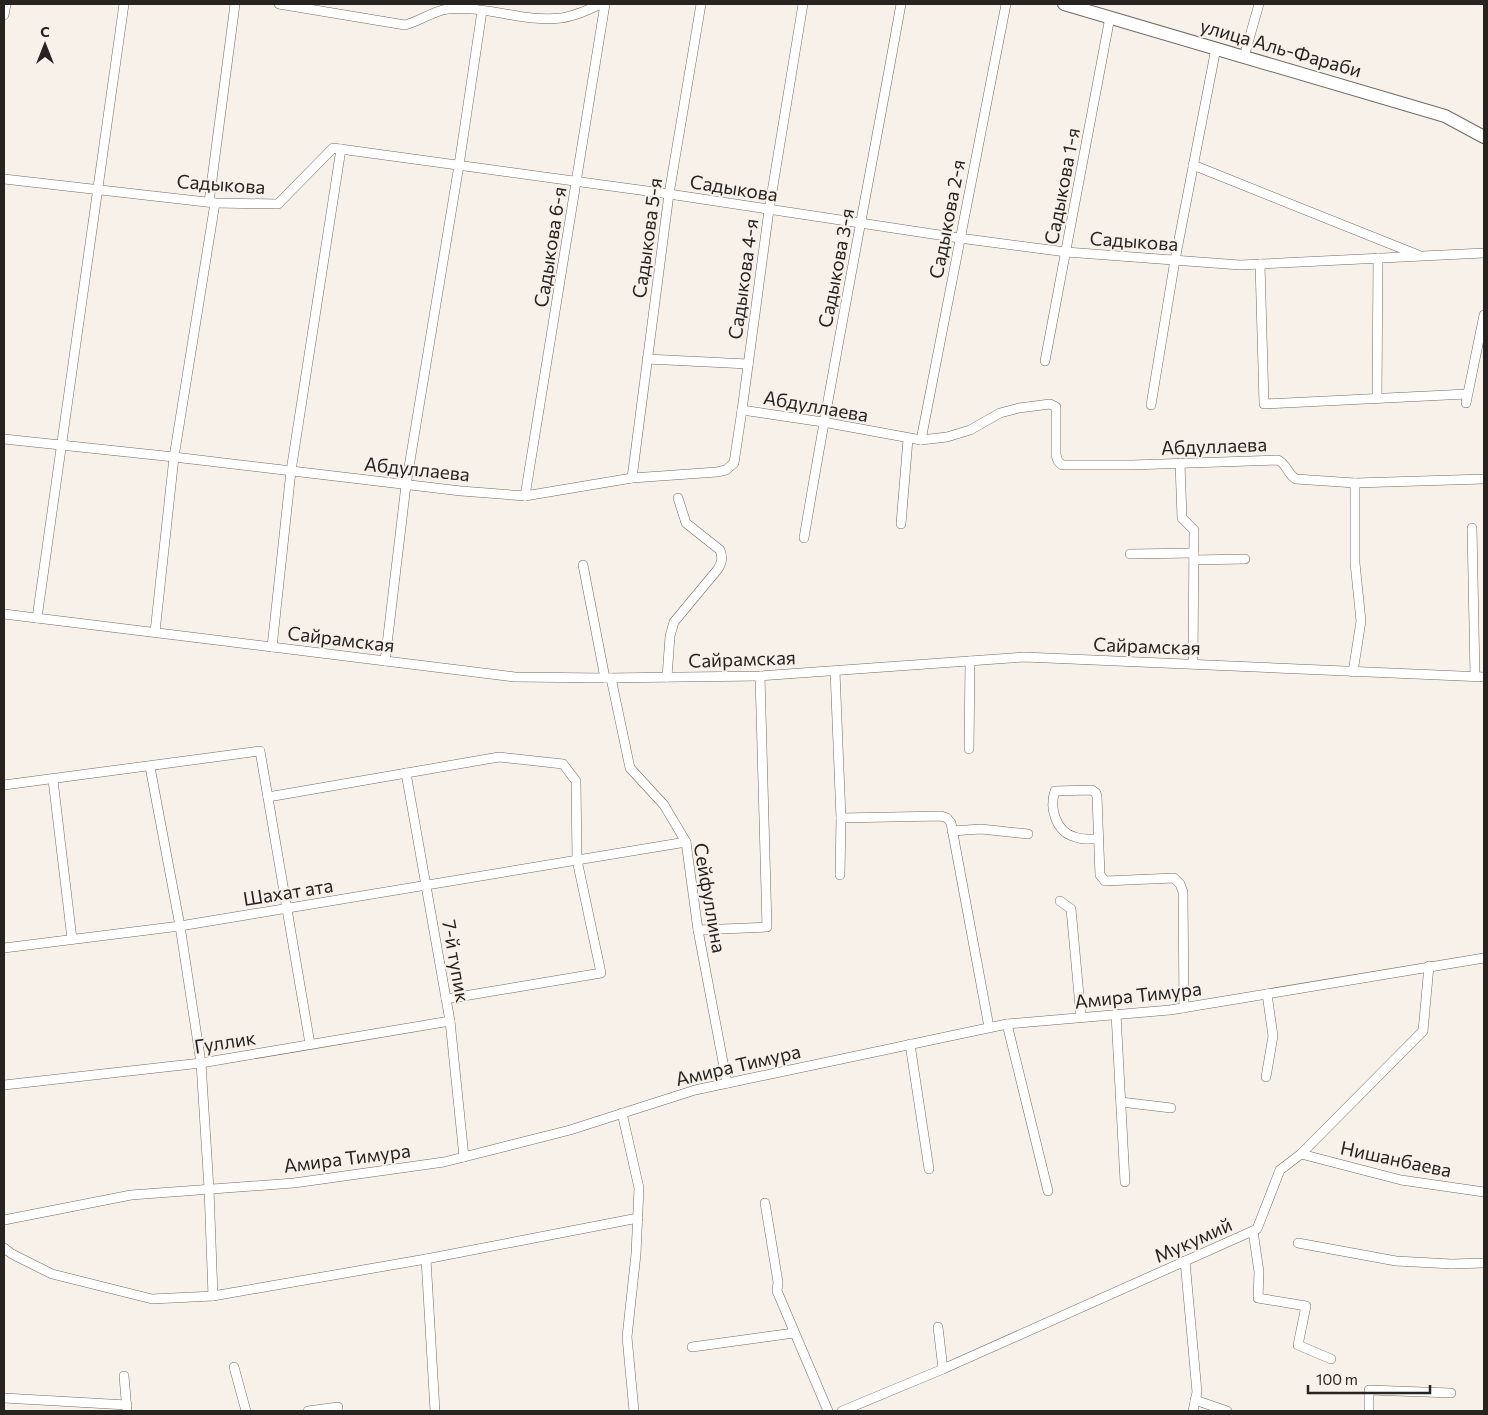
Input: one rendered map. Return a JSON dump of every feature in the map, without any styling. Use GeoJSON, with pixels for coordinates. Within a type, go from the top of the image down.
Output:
{"type":"FeatureCollection","features":[{"type":"Feature","properties":{"kind":"main road","name":"улица Аль-Фараби"},"geometry":{"type":"LineString","coordinates":[[1064,4],[1445,116],[1484,137]]}},
{"type":"Feature","properties":{"kind":"street"},"geometry":{"type":"LineString","coordinates":[[4,15],[6,4]]}},
{"type":"Feature","properties":{"kind":"street"},"geometry":{"type":"LineString","coordinates":[[37,618],[124,4]]}},
{"type":"Feature","properties":{"kind":"street"},"geometry":{"type":"LineString","coordinates":[[154,632],[174,457],[212,202],[235,4]]}},
{"type":"Feature","properties":{"kind":"street"},"geometry":{"type":"LineString","coordinates":[[279,4],[405,25],[418,22],[429,14],[448,9],[560,18],[603,4]]}},
{"type":"Feature","properties":{"kind":"street","name":"Садыкова 6-я"},"geometry":{"type":"LineString","coordinates":[[525,496],[577,182],[603,4]]}},
{"type":"Feature","properties":{"kind":"street","name":"Садыкова 5-я"},"geometry":{"type":"LineString","coordinates":[[632,478],[669,194],[701,4]]}},
{"type":"Feature","properties":{"kind":"street","name":"Садыкова 4-я"},"geometry":{"type":"LineString","coordinates":[[742,410],[769,210],[803,4]]}},
{"type":"Feature","properties":{"kind":"street","name":"Садыкова 3-я"},"geometry":{"type":"LineString","coordinates":[[804,538],[823,422],[901,4]]}},
{"type":"Feature","properties":{"kind":"street","name":"Садыкова 2-я"},"geometry":{"type":"LineString","coordinates":[[921,440],[1006,4]]}},
{"type":"Feature","properties":{"kind":"street"},"geometry":{"type":"LineString","coordinates":[[1244,56],[1259,4]]}},
{"type":"Feature","properties":{"kind":"street"},"geometry":{"type":"LineString","coordinates":[[385,661],[406,484],[459,165],[482,11]]}},
{"type":"Feature","properties":{"kind":"street","name":"Садыкова 1-я"},"geometry":{"type":"LineString","coordinates":[[1045,360],[1110,17]]}},
{"type":"Feature","properties":{"kind":"street"},"geometry":{"type":"LineString","coordinates":[[1151,405],[1175,260],[1216,48]]}},
{"type":"Feature","properties":{"kind":"street","name":"Садыкова"},"geometry":{"type":"LineString","coordinates":[[4,179],[212,202],[278,204],[332,148],[669,194],[959,238],[1066,252],[1240,265],[1484,253]]}},
{"type":"Feature","properties":{"kind":"street"},"geometry":{"type":"LineString","coordinates":[[272,647],[291,471],[341,149]]}},
{"type":"Feature","properties":{"kind":"street"},"geometry":{"type":"LineString","coordinates":[[1193,165],[1422,256]]}},
{"type":"Feature","properties":{"kind":"street"},"geometry":{"type":"LineString","coordinates":[[1377,399],[1378,258]]}},
{"type":"Feature","properties":{"kind":"street"},"geometry":{"type":"LineString","coordinates":[[1260,264],[1264,404],[1377,399],[1467,399],[1484,315]]}},
{"type":"Feature","properties":{"kind":"street"},"geometry":{"type":"LineString","coordinates":[[647,358],[748,364]]}},
{"type":"Feature","properties":{"kind":"street","name":"Абдуллаева"},"geometry":{"type":"LineString","coordinates":[[4,439],[462,491],[525,496],[632,478],[726,470],[734,463],[742,410],[823,422],[921,440],[947,437],[970,430],[1000,414],[1019,408],[1050,404],[1056,407],[1056,456],[1062,464],[1180,464],[1278,460],[1284,464],[1293,478],[1296,479],[1355,483],[1484,479]]}},
{"type":"Feature","properties":{"kind":"street"},"geometry":{"type":"LineString","coordinates":[[900,524],[908,439]]}},
{"type":"Feature","properties":{"kind":"street"},"geometry":{"type":"LineString","coordinates":[[1180,464],[1182,518],[1194,530],[1193,664]]}},
{"type":"Feature","properties":{"kind":"street"},"geometry":{"type":"LineString","coordinates":[[1353,672],[1361,621],[1355,563],[1355,483]]}},
{"type":"Feature","properties":{"kind":"street"},"geometry":{"type":"LineString","coordinates":[[667,677],[670,636],[674,622],[722,563],[720,550],[686,523],[678,498]]}},
{"type":"Feature","properties":{"kind":"street"},"geometry":{"type":"LineString","coordinates":[[1472,528],[1480,676]]}},
{"type":"Feature","properties":{"kind":"street"},"geometry":{"type":"LineString","coordinates":[[1130,554],[1245,559]]}},
{"type":"Feature","properties":{"kind":"street","name":"Сейфуллина"},"geometry":{"type":"LineString","coordinates":[[583,565],[630,768],[664,805],[686,842],[698,930],[727,1083]]}},
{"type":"Feature","properties":{"kind":"street","name":"Сайрамская"},"geometry":{"type":"LineString","coordinates":[[4,614],[515,677],[760,676],[1024,657],[1480,676]]}},
{"type":"Feature","properties":{"kind":"street"},"geometry":{"type":"LineString","coordinates":[[969,749],[970,661]]}},
{"type":"Feature","properties":{"kind":"street"},"geometry":{"type":"LineString","coordinates":[[835,671],[841,818],[840,875]]}},
{"type":"Feature","properties":{"kind":"street"},"geometry":{"type":"LineString","coordinates":[[698,930],[767,927],[760,676]]}},
{"type":"Feature","properties":{"kind":"street"},"geometry":{"type":"LineString","coordinates":[[4,786],[260,752],[310,1044]]}},
{"type":"Feature","properties":{"kind":"street"},"geometry":{"type":"LineString","coordinates":[[268,797],[499,757],[562,764],[576,781],[577,860],[601,974],[446,999]]}},
{"type":"Feature","properties":{"kind":"street"},"geometry":{"type":"LineString","coordinates":[[150,767],[180,926],[201,1063],[209,1189],[213,1296]]}},
{"type":"Feature","properties":{"kind":"street","name":"7-й тупик"},"geometry":{"type":"LineString","coordinates":[[406,773],[450,1021],[464,1157]]}},
{"type":"Feature","properties":{"kind":"street"},"geometry":{"type":"LineString","coordinates":[[53,780],[72,939]]}},
{"type":"Feature","properties":{"kind":"street"},"geometry":{"type":"LineString","coordinates":[[1099,839],[1074,837],[1056,823],[1054,817],[1055,791],[1092,790],[1096,793],[1099,839],[1100,875],[1105,881],[1174,878],[1180,884],[1183,892],[1184,1008]]}},
{"type":"Feature","properties":{"kind":"street"},"geometry":{"type":"LineString","coordinates":[[841,818],[941,816],[947,818],[951,823],[989,1027]]}},
{"type":"Feature","properties":{"kind":"street"},"geometry":{"type":"LineString","coordinates":[[952,831],[981,829],[1028,834]]}},
{"type":"Feature","properties":{"kind":"street","name":"Шахат ата"},"geometry":{"type":"LineString","coordinates":[[4,948],[180,926],[686,842]]}},
{"type":"Feature","properties":{"kind":"street"},"geometry":{"type":"LineString","coordinates":[[1060,902],[1071,909],[1081,1017]]}},
{"type":"Feature","properties":{"kind":"street","name":"Амира Тимура"},"geometry":{"type":"LineString","coordinates":[[4,1220],[131,1195],[294,1183],[444,1162],[570,1130],[695,1090],[989,1027],[1184,1008],[1484,958]]}},
{"type":"Feature","properties":{"kind":"street","name":"Мукумий"},"geometry":{"type":"LineString","coordinates":[[842,1411],[943,1369],[1257,1229],[1280,1170],[1301,1154],[1422,1031],[1429,966]]}},
{"type":"Feature","properties":{"kind":"street"},"geometry":{"type":"LineString","coordinates":[[1266,1078],[1273,1036],[1267,994]]}},
{"type":"Feature","properties":{"kind":"street"},"geometry":{"type":"LineString","coordinates":[[1116,1014],[1125,1182]]}},
{"type":"Feature","properties":{"kind":"street","name":"Гуллик"},"geometry":{"type":"LineString","coordinates":[[4,1085],[201,1063],[450,1021]]}},
{"type":"Feature","properties":{"kind":"street"},"geometry":{"type":"LineString","coordinates":[[1007,1024],[1048,1191]]}},
{"type":"Feature","properties":{"kind":"street"},"geometry":{"type":"LineString","coordinates":[[910,1044],[930,1169]]}},
{"type":"Feature","properties":{"kind":"street"},"geometry":{"type":"LineString","coordinates":[[1121,1102],[1170,1108]]}},
{"type":"Feature","properties":{"kind":"street"},"geometry":{"type":"LineString","coordinates":[[622,1113],[639,1188],[636,1254],[627,1337],[634,1411]]}},
{"type":"Feature","properties":{"kind":"street","name":"Нишанбаева"},"geometry":{"type":"LineString","coordinates":[[1301,1154],[1401,1180],[1484,1192]]}},
{"type":"Feature","properties":{"kind":"street"},"geometry":{"type":"LineString","coordinates":[[765,1204],[778,1282],[777,1291],[828,1411]]}},
{"type":"Feature","properties":{"kind":"street"},"geometry":{"type":"LineString","coordinates":[[4,1248],[52,1274],[152,1299],[213,1296],[426,1259],[638,1218]]}},
{"type":"Feature","properties":{"kind":"street"},"geometry":{"type":"LineString","coordinates":[[1253,1231],[1259,1272],[1258,1298],[1306,1306],[1298,1345],[1331,1359]]}},
{"type":"Feature","properties":{"kind":"street"},"geometry":{"type":"LineString","coordinates":[[1298,1243],[1396,1261],[1452,1264],[1484,1263]]}},
{"type":"Feature","properties":{"kind":"street"},"geometry":{"type":"LineString","coordinates":[[426,1259],[435,1411]]}},
{"type":"Feature","properties":{"kind":"street"},"geometry":{"type":"LineString","coordinates":[[1186,1261],[1197,1392],[1193,1411]]}},
{"type":"Feature","properties":{"kind":"street"},"geometry":{"type":"LineString","coordinates":[[938,1327],[943,1369]]}},
{"type":"Feature","properties":{"kind":"street"},"geometry":{"type":"LineString","coordinates":[[692,1347],[794,1333]]}},
{"type":"Feature","properties":{"kind":"street"},"geometry":{"type":"LineString","coordinates":[[234,1367],[246,1411]]}},
{"type":"Feature","properties":{"kind":"street"},"geometry":{"type":"LineString","coordinates":[[4,1398],[127,1408],[124,1376]]}},
{"type":"Feature","properties":{"kind":"street"},"geometry":{"type":"LineString","coordinates":[[1369,1411],[1369,1390],[1451,1393]]}},
{"type":"Feature","properties":{"kind":"street"},"geometry":{"type":"LineString","coordinates":[[1195,1400],[1227,1411]]}},
{"type":"Feature","properties":{"kind":"street"},"geometry":{"type":"LineString","coordinates":[[308,1411],[338,1407]]}}]}
